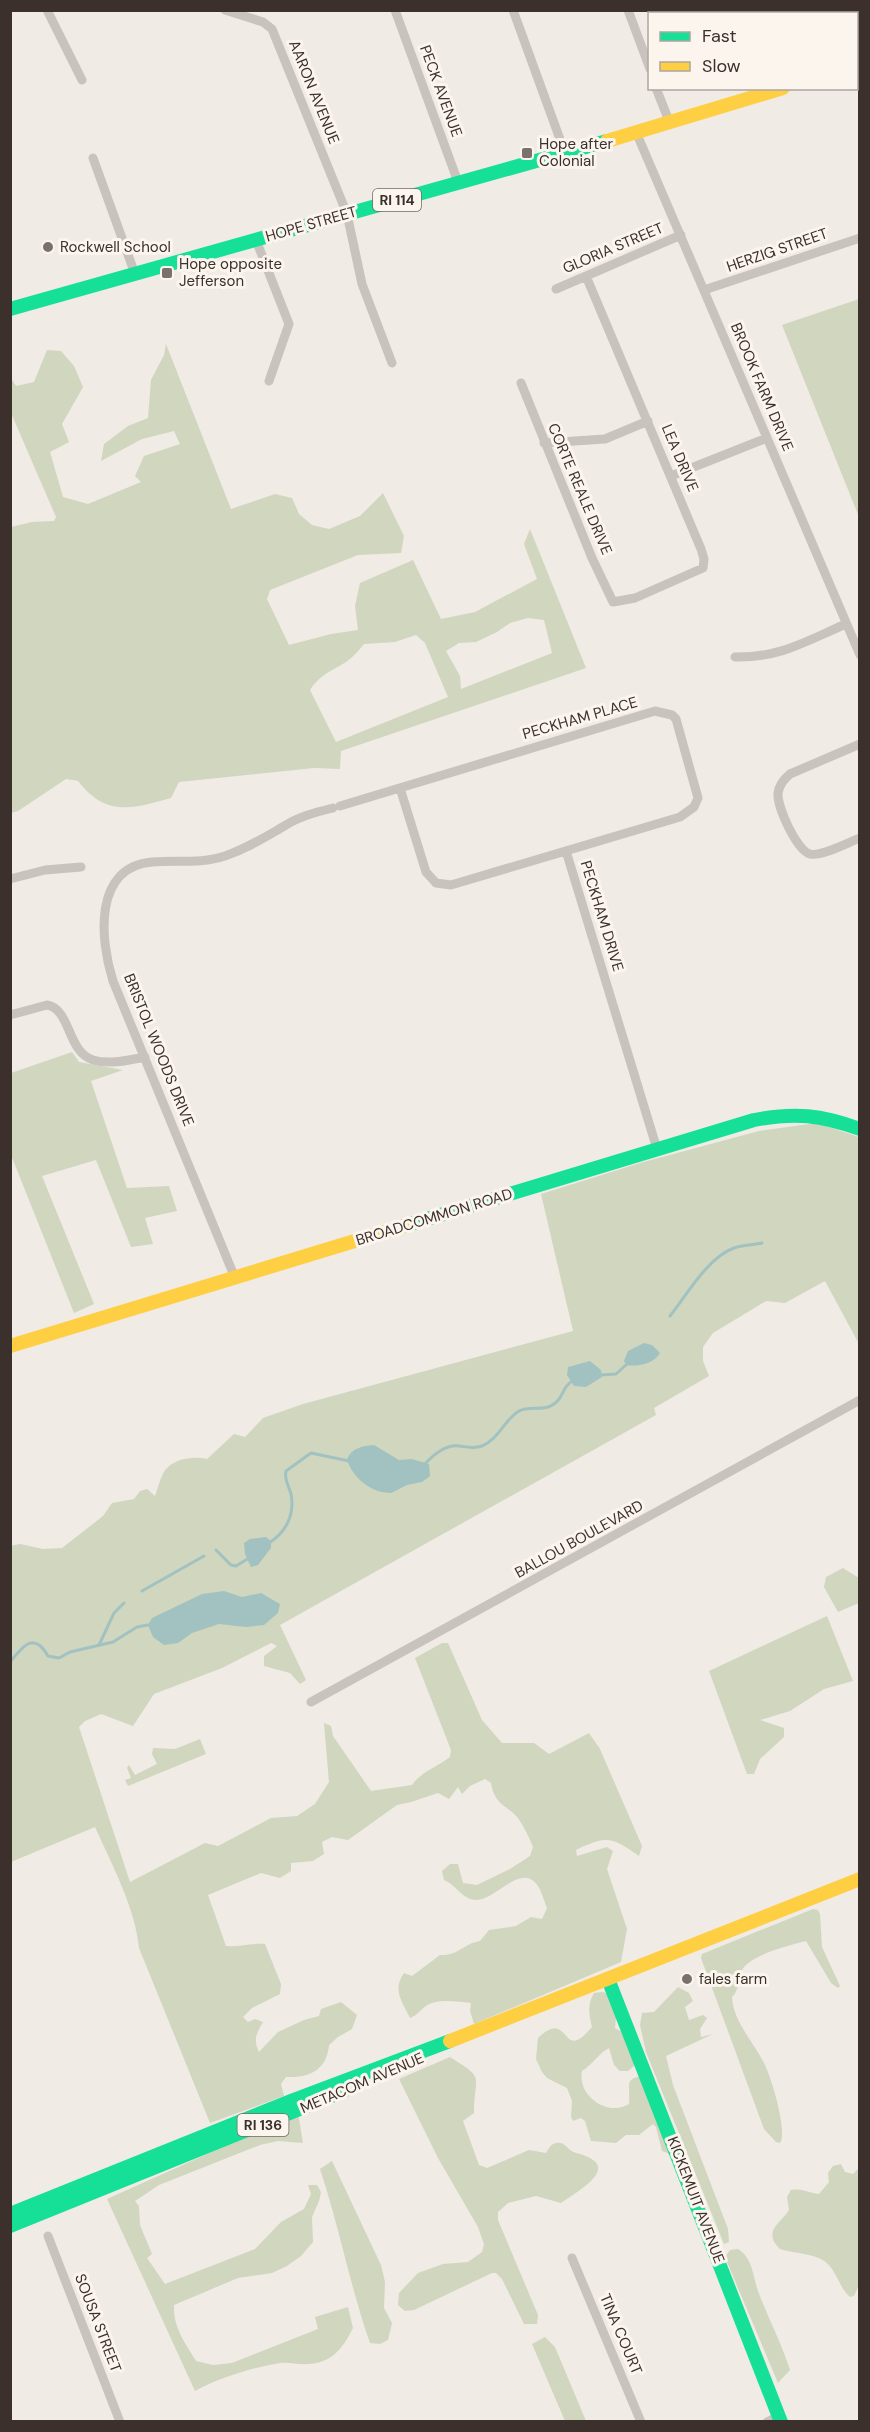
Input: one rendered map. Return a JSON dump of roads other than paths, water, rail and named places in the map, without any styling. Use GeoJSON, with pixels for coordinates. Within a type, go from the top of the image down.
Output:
{"type":"FeatureCollection","features":[{"type":"Feature","properties":{"kind":"main road","name":"HOPE STREET"},"geometry":{"type":"LineString","coordinates":[[10,309],[565,153],[776,90]]}},
{"type":"Feature","properties":{"kind":"main road","name":"BROADCOMMON ROAD"},"geometry":{"type":"LineString","coordinates":[[10,1346],[754,1120],[791,1114],[824,1116],[860,1129]]}},
{"type":"Feature","properties":{"kind":"main road","name":"METACOM AVENUE"},"geometry":{"type":"LineString","coordinates":[[10,2214],[291,2101],[512,2017],[860,1879]]}},
{"type":"Feature","properties":{"kind":"main road","name":"KICKEMUIT AVENUE"},"geometry":{"type":"LineString","coordinates":[[608,1978],[776,2420]]}},
{"type":"Feature","properties":{"kind":"main road","name":"METACOM AVENUE"},"geometry":{"type":"LineString","coordinates":[[10,2226],[357,2086],[512,2017]]}},
{"type":"Feature","properties":{"kind":"street"},"geometry":{"type":"LineString","coordinates":[[47,10],[82,80]]}},
{"type":"Feature","properties":{"kind":"street","name":"AARON AVENUE"},"geometry":{"type":"LineString","coordinates":[[225,10],[263,22],[272,29],[347,214],[362,284],[392,363]]}},
{"type":"Feature","properties":{"kind":"street","name":"PECK AVENUE"},"geometry":{"type":"LineString","coordinates":[[395,10],[458,182]]}},
{"type":"Feature","properties":{"kind":"street"},"geometry":{"type":"LineString","coordinates":[[513,10],[565,153]]}},
{"type":"Feature","properties":{"kind":"street"},"geometry":{"type":"LineString","coordinates":[[628,10],[648,64]]}},
{"type":"Feature","properties":{"kind":"street"},"geometry":{"type":"LineString","coordinates":[[658,90],[669,122]]}},
{"type":"Feature","properties":{"kind":"street","name":"BROOK FARM DRIVE"},"geometry":{"type":"LineString","coordinates":[[636,132],[860,655]]}},
{"type":"Feature","properties":{"kind":"street"},"geometry":{"type":"LineString","coordinates":[[93,158],[135,274]]}},
{"type":"Feature","properties":{"kind":"street","name":"GLORIA STREET"},"geometry":{"type":"LineString","coordinates":[[556,289],[681,235]]}},
{"type":"Feature","properties":{"kind":"street","name":"HERZIG STREET"},"geometry":{"type":"LineString","coordinates":[[704,290],[860,238]]}},
{"type":"Feature","properties":{"kind":"street"},"geometry":{"type":"LineString","coordinates":[[256,240],[289,324],[269,381]]}},
{"type":"Feature","properties":{"kind":"street","name":"LEA DRIVE"},"geometry":{"type":"LineString","coordinates":[[586,276],[704,559],[703,568],[635,598],[617,603]]}},
{"type":"Feature","properties":{"kind":"street","name":"CORTE REALE DRIVE"},"geometry":{"type":"LineString","coordinates":[[521,383],[610,598],[617,603]]}},
{"type":"Feature","properties":{"kind":"street"},"geometry":{"type":"LineString","coordinates":[[544,443],[606,439],[648,421]]}},
{"type":"Feature","properties":{"kind":"street"},"geometry":{"type":"LineString","coordinates":[[671,476],[767,438]]}},
{"type":"Feature","properties":{"kind":"street"},"geometry":{"type":"LineString","coordinates":[[735,657],[778,653],[846,624]]}},
{"type":"Feature","properties":{"kind":"street","name":"PECKHAM PLACE"},"geometry":{"type":"LineString","coordinates":[[337,807],[655,711],[672,715],[678,724],[697,789],[698,798],[694,807],[680,817],[566,851]]}},
{"type":"Feature","properties":{"kind":"street"},"geometry":{"type":"LineString","coordinates":[[860,744],[790,774],[783,780],[778,798],[795,840],[803,851],[815,855],[860,837]]}},
{"type":"Feature","properties":{"kind":"street","name":"PECKHAM DRIVE"},"geometry":{"type":"LineString","coordinates":[[400,788],[422,863],[426,872],[436,883],[450,885],[566,851],[657,1149]]}},
{"type":"Feature","properties":{"kind":"street","name":"BRISTOL WOODS DRIVE"},"geometry":{"type":"LineString","coordinates":[[235,1278],[146,1058],[125,1012],[107,959],[106,902],[110,889],[118,877],[130,868],[151,862],[186,862],[219,858],[245,849],[285,825],[309,814],[337,807]]}},
{"type":"Feature","properties":{"kind":"street"},"geometry":{"type":"LineString","coordinates":[[10,879],[45,870],[81,867]]}},
{"type":"Feature","properties":{"kind":"street"},"geometry":{"type":"LineString","coordinates":[[10,1015],[47,1005],[51,1006],[60,1012],[80,1052],[91,1060],[108,1062],[146,1058]]}},
{"type":"Feature","properties":{"kind":"street","name":"BALLOU BOULEVARD"},"geometry":{"type":"LineString","coordinates":[[311,1702],[860,1400]]}},
{"type":"Feature","properties":{"kind":"street","name":"SOUSA STREET"},"geometry":{"type":"LineString","coordinates":[[48,2236],[120,2421]]}},
{"type":"Feature","properties":{"kind":"street","name":"TINA COURT"},"geometry":{"type":"LineString","coordinates":[[572,2258],[641,2421]]}},
{"type":"Feature","properties":{"kind":"water"},"geometry":{"type":"Polygon","coordinates":[[[644,1343],[652,1345],[660,1353],[657,1357],[645,1364],[626,1365],[624,1361],[628,1351],[644,1343]]]}},
{"type":"Feature","properties":{"kind":"water"},"geometry":{"type":"Polygon","coordinates":[[[590,1361],[601,1370],[602,1377],[586,1387],[574,1386],[567,1375],[568,1367],[590,1361]]]}},
{"type":"Feature","properties":{"kind":"water"},"geometry":{"type":"Polygon","coordinates":[[[374,1445],[399,1460],[412,1459],[429,1464],[430,1476],[422,1482],[407,1485],[391,1493],[370,1487],[358,1478],[347,1460],[358,1448],[374,1445]]]}},
{"type":"Feature","properties":{"kind":"water"},"geometry":{"type":"Polygon","coordinates":[[[266,1537],[271,1541],[271,1548],[258,1565],[251,1567],[245,1554],[244,1543],[250,1539],[266,1537]]]}},
{"type":"Feature","properties":{"kind":"water"},"geometry":{"type":"Polygon","coordinates":[[[224,1591],[242,1597],[261,1593],[280,1604],[278,1613],[264,1625],[246,1627],[219,1624],[192,1633],[178,1643],[164,1645],[153,1637],[148,1625],[152,1618],[202,1594],[224,1591]]]}},
{"type":"Feature","properties":{"kind":"waterway"},"geometry":{"type":"LineString","coordinates":[[670,1316],[698,1278],[715,1260],[734,1248],[762,1243]]}},
{"type":"Feature","properties":{"kind":"waterway"},"geometry":{"type":"LineString","coordinates":[[601,1375],[616,1374],[627,1364]]}},
{"type":"Feature","properties":{"kind":"waterway"},"geometry":{"type":"LineString","coordinates":[[424,1465],[444,1448],[454,1446],[470,1448],[488,1443],[519,1411],[528,1408],[545,1408],[554,1404],[574,1380]]}},
{"type":"Feature","properties":{"kind":"waterway"},"geometry":{"type":"LineString","coordinates":[[269,1543],[280,1534],[288,1522],[292,1509],[286,1471],[311,1453],[349,1461]]}},
{"type":"Feature","properties":{"kind":"waterway"},"geometry":{"type":"LineString","coordinates":[[216,1550],[231,1565],[236,1566],[249,1558]]}},
{"type":"Feature","properties":{"kind":"waterway"},"geometry":{"type":"LineString","coordinates":[[142,1591],[204,1556]]}},
{"type":"Feature","properties":{"kind":"waterway"},"geometry":{"type":"LineString","coordinates":[[99,1645],[114,1613],[124,1603]]}},
{"type":"Feature","properties":{"kind":"waterway"},"geometry":{"type":"LineString","coordinates":[[10,1662],[24,1646],[29,1644],[38,1644],[48,1656],[59,1658],[70,1652],[113,1642],[137,1627],[148,1625]]}},
{"type":"Feature","properties":{"kind":"place","name":"Hope after Colonial"},"geometry":{"type":"Point","coordinates":[527,153]}},
{"type":"Feature","properties":{"kind":"place","name":"Rockwell School"},"geometry":{"type":"Point","coordinates":[48,247]}},
{"type":"Feature","properties":{"kind":"place","name":"Hope opposite Jefferson"},"geometry":{"type":"Point","coordinates":[167,273]}},
{"type":"Feature","properties":{"kind":"place","name":"fales farm"},"geometry":{"type":"Point","coordinates":[687,1979]}}]}
